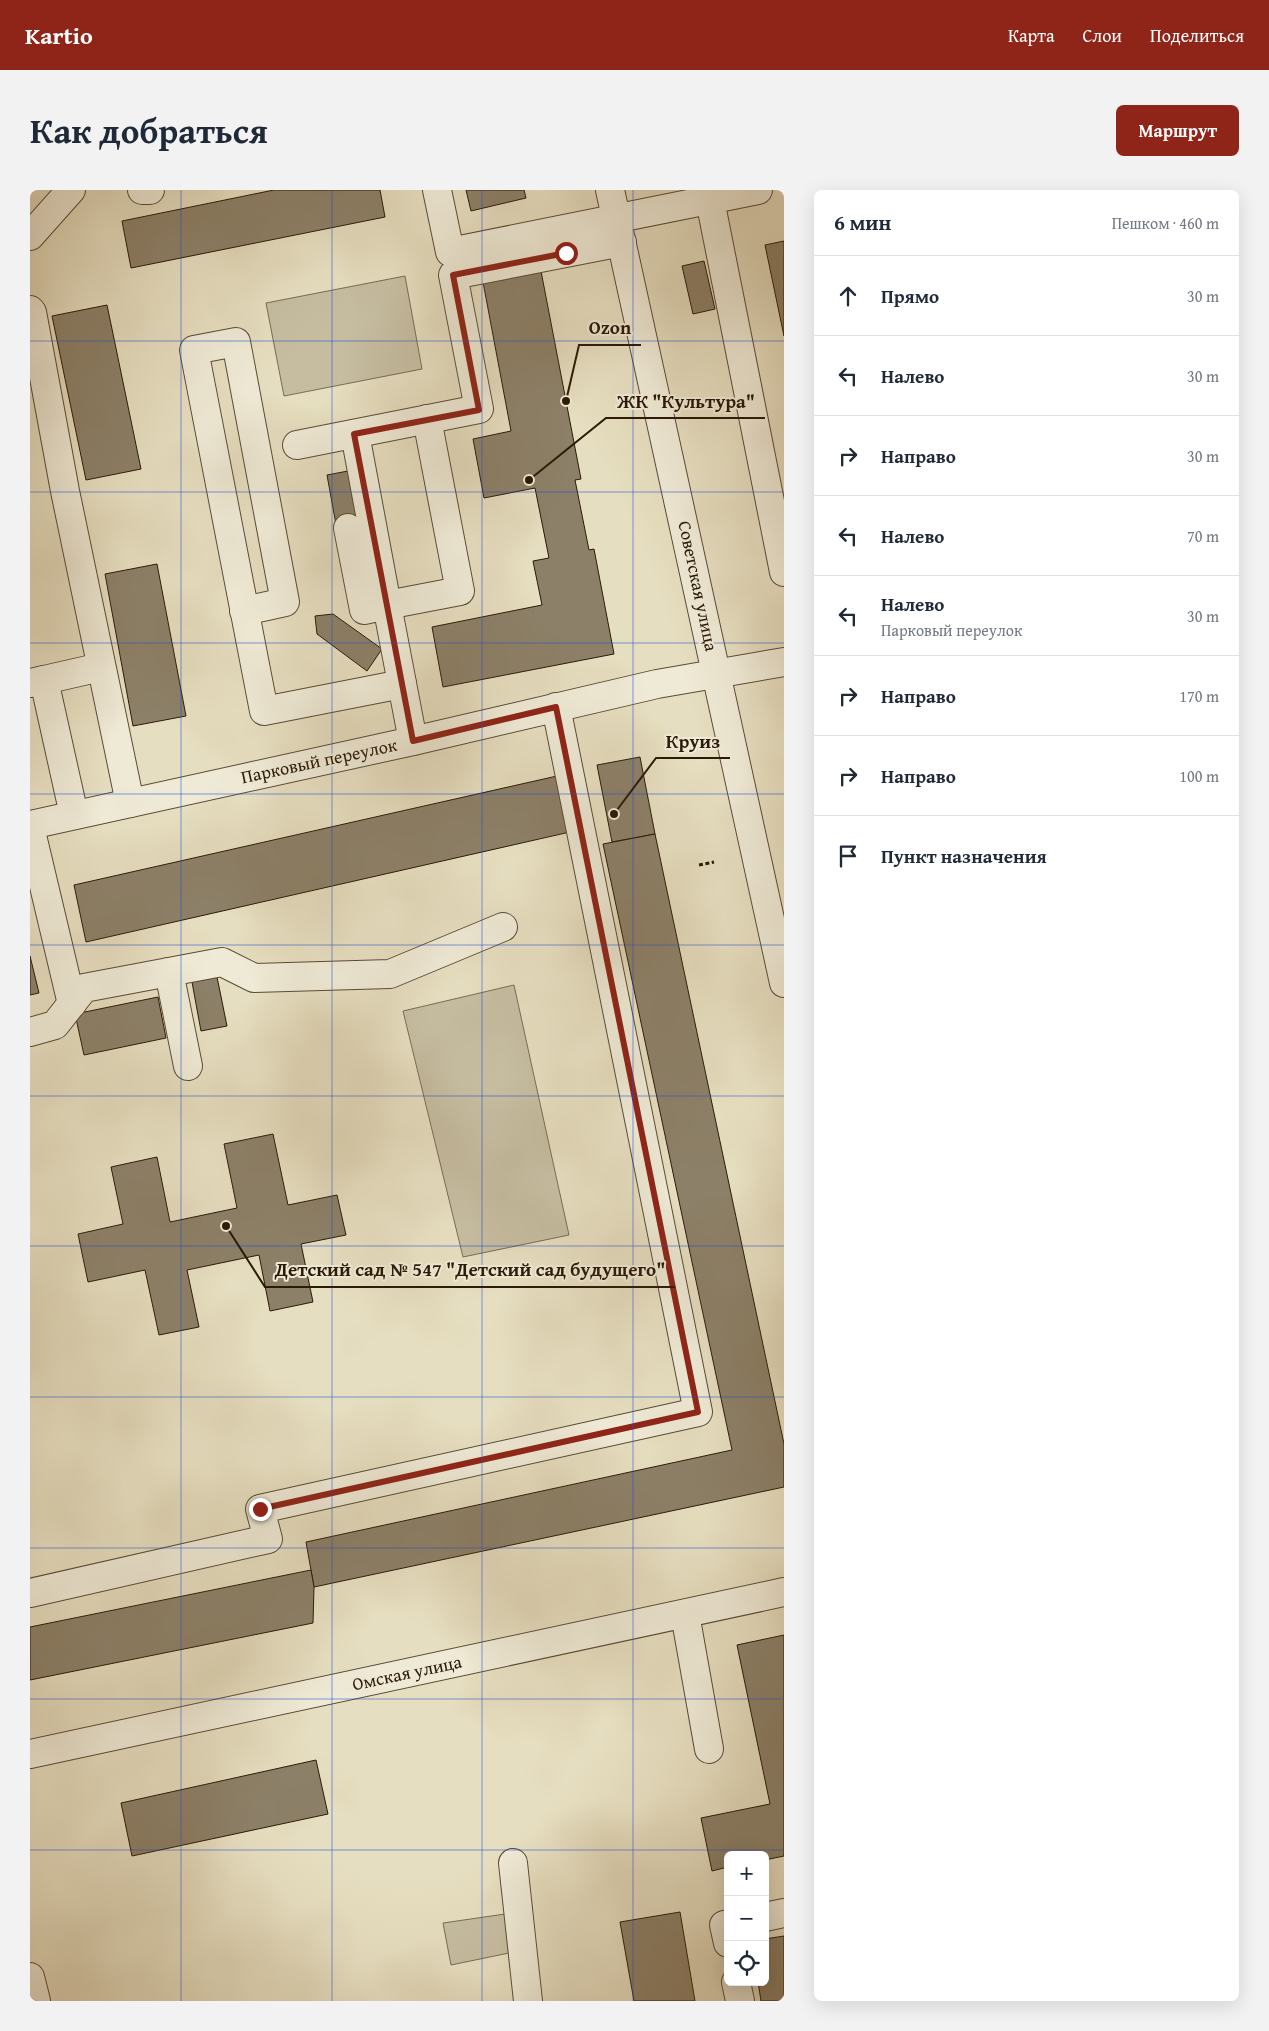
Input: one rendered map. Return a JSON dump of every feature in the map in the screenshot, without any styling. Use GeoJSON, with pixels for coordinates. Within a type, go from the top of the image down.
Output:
{"type":"FeatureCollection","features":[{"type":"Feature","properties":{"kind":"street"},"geometry":{"type":"LineString","coordinates":[[30,236],[71,190]]}},
{"type":"Feature","properties":{"kind":"street"},"geometry":{"type":"LineString","coordinates":[[142,190],[150,190]]}},
{"type":"Feature","properties":{"kind":"street"},"geometry":{"type":"LineString","coordinates":[[437,190],[450,252],[619,231]]}},
{"type":"Feature","properties":{"kind":"street","name":"Советская улица"},"geometry":{"type":"LineString","coordinates":[[610,190],[718,674],[784,983]]}},
{"type":"Feature","properties":{"kind":"street"},"geometry":{"type":"LineString","coordinates":[[297,445],[479,410],[453,275],[619,231],[709,195],[758,190]]}},
{"type":"Feature","properties":{"kind":"street"},"geometry":{"type":"LineString","coordinates":[[709,195],[784,572]]}},
{"type":"Feature","properties":{"kind":"street"},"geometry":{"type":"LineString","coordinates":[[30,310],[32,312],[65,491],[130,803]]}},
{"type":"Feature","properties":{"kind":"street"},"geometry":{"type":"LineString","coordinates":[[244,610],[285,602],[236,342],[194,350],[244,610],[264,711],[402,684]]}},
{"type":"Feature","properties":{"kind":"street"},"geometry":{"type":"LineString","coordinates":[[348,528],[364,610],[460,591],[427,419]]}},
{"type":"Feature","properties":{"kind":"street"},"geometry":{"type":"LineString","coordinates":[[354,434],[413,741]]}},
{"type":"Feature","properties":{"kind":"street","name":"Парковый переулок"},"geometry":{"type":"LineString","coordinates":[[30,826],[413,741],[657,684],[784,662]]}},
{"type":"Feature","properties":{"kind":"street"},"geometry":{"type":"LineString","coordinates":[[74,815],[37,681],[101,667]]}},
{"type":"Feature","properties":{"kind":"street"},"geometry":{"type":"LineString","coordinates":[[30,1593],[268,1539],[260,1509],[698,1412],[556,707]]}},
{"type":"Feature","properties":{"kind":"street"},"geometry":{"type":"LineString","coordinates":[[30,826],[40,913],[72,1004]]}},
{"type":"Feature","properties":{"kind":"street"},"geometry":{"type":"LineString","coordinates":[[30,1032],[55,1025],[84,988],[222,962],[254,978],[390,974],[503,927]]}},
{"type":"Feature","properties":{"kind":"street"},"geometry":{"type":"LineString","coordinates":[[169,972],[188,1066]]}},
{"type":"Feature","properties":{"kind":"street","name":"Омская улица"},"geometry":{"type":"LineString","coordinates":[[30,1754],[784,1592]]}},
{"type":"Feature","properties":{"kind":"street"},"geometry":{"type":"LineString","coordinates":[[685,1614],[709,1749]]}},
{"type":"Feature","properties":{"kind":"street"},"geometry":{"type":"LineString","coordinates":[[513,1863],[528,2001]]}},
{"type":"Feature","properties":{"kind":"street"},"geometry":{"type":"LineString","coordinates":[[769,1916],[784,1913]]}},
{"type":"Feature","properties":{"kind":"street"},"geometry":{"type":"LineString","coordinates":[[30,1977],[36,2001]]}},
{"type":"Feature","properties":{"kind":"street"},"geometry":{"type":"LineString","coordinates":[[737,1986],[740,2001]]}},
{"type":"Feature","properties":{"kind":"path"},"geometry":{"type":"LineString","coordinates":[[699,865],[714,862]]}},
{"type":"Feature","properties":{"kind":"shaded area"},"geometry":{"type":"Polygon","coordinates":[[[405,276],[422,369],[284,396],[266,303],[405,276]]]}},
{"type":"Feature","properties":{"kind":"shaded area"},"geometry":{"type":"Polygon","coordinates":[[[514,985],[569,1235],[463,1257],[403,1011],[514,985]]]}},
{"type":"Feature","properties":{"kind":"shaded area"},"geometry":{"type":"Polygon","coordinates":[[[505,1914],[509,1953],[451,1965],[443,1923],[505,1914]]]}},
{"type":"Feature","properties":{"kind":"building"},"geometry":{"type":"Polygon","coordinates":[[[274,190],[380,190],[385,217],[131,268],[122,221],[274,190]]]}},
{"type":"Feature","properties":{"kind":"building"},"geometry":{"type":"Polygon","coordinates":[[[466,190],[524,190],[526,198],[471,211],[466,190]]]}},
{"type":"Feature","properties":{"kind":"building"},"geometry":{"type":"Polygon","coordinates":[[[784,241],[784,336],[765,245],[784,241]]]}},
{"type":"Feature","properties":{"kind":"building"},"geometry":{"type":"Polygon","coordinates":[[[704,261],[715,309],[693,314],[682,266],[704,261]]]}},
{"type":"Feature","properties":{"kind":"building"},"geometry":{"type":"Polygon","coordinates":[[[541,271],[581,479],[575,480],[589,550],[594,549],[614,654],[443,687],[432,627],[542,605],[533,561],[549,558],[535,488],[484,498],[473,439],[511,431],[483,282],[541,271]]]}},
{"type":"Feature","properties":{"kind":"building"},"geometry":{"type":"Polygon","coordinates":[[[107,305],[141,469],[86,480],[52,316],[107,305]]]}},
{"type":"Feature","properties":{"kind":"building"},"geometry":{"type":"Polygon","coordinates":[[[348,471],[359,526],[337,530],[327,475],[348,471]]]}},
{"type":"Feature","properties":{"kind":"building"},"geometry":{"type":"Polygon","coordinates":[[[157,564],[186,716],[133,726],[105,574],[157,564]]]}},
{"type":"Feature","properties":{"kind":"building"},"geometry":{"type":"Polygon","coordinates":[[[333,614],[382,649],[367,671],[317,634],[315,616],[333,614]]]}},
{"type":"Feature","properties":{"kind":"building"},"geometry":{"type":"Polygon","coordinates":[[[640,757],[655,834],[612,842],[597,765],[640,757]]]}},
{"type":"Feature","properties":{"kind":"building"},"geometry":{"type":"Polygon","coordinates":[[[557,776],[570,832],[86,942],[74,885],[557,776]]]}},
{"type":"Feature","properties":{"kind":"building"},"geometry":{"type":"Polygon","coordinates":[[[655,834],[784,1444],[784,1487],[314,1587],[306,1542],[732,1450],[603,844],[655,834]]]}},
{"type":"Feature","properties":{"kind":"building"},"geometry":{"type":"Polygon","coordinates":[[[30,956],[39,993],[30,995],[30,956]]]}},
{"type":"Feature","properties":{"kind":"building"},"geometry":{"type":"Polygon","coordinates":[[[217,977],[227,1026],[201,1031],[192,982],[217,977]]]}},
{"type":"Feature","properties":{"kind":"building"},"geometry":{"type":"Polygon","coordinates":[[[158,997],[166,1038],[84,1055],[75,1014],[158,997]]]}},
{"type":"Feature","properties":{"kind":"building"},"geometry":{"type":"Polygon","coordinates":[[[273,1134],[288,1205],[337,1195],[346,1235],[301,1244],[313,1302],[270,1311],[259,1255],[187,1270],[199,1327],[159,1335],[145,1270],[88,1282],[78,1234],[123,1224],[111,1167],[157,1157],[170,1222],[237,1208],[224,1144],[273,1134]]]}},
{"type":"Feature","properties":{"kind":"building"},"geometry":{"type":"Polygon","coordinates":[[[311,1570],[314,1587],[313,1623],[30,1680],[30,1627],[311,1570]]]}},
{"type":"Feature","properties":{"kind":"building"},"geometry":{"type":"Polygon","coordinates":[[[784,1635],[784,1856],[769,1859],[769,1851],[724,1851],[724,1868],[712,1871],[701,1818],[770,1804],[737,1645],[784,1635]]]}},
{"type":"Feature","properties":{"kind":"building"},"geometry":{"type":"Polygon","coordinates":[[[316,1760],[328,1814],[132,1856],[121,1803],[316,1760]]]}},
{"type":"Feature","properties":{"kind":"building"},"geometry":{"type":"Polygon","coordinates":[[[680,1912],[695,2001],[634,2001],[620,1922],[680,1912]]]}},
{"type":"Feature","properties":{"kind":"building"},"geometry":{"type":"Polygon","coordinates":[[[784,1936],[784,2001],[761,2001],[759,1986],[769,1986],[769,1938],[784,1936]]]}},
{"type":"Feature","properties":{"kind":"place","name":"Ozon"},"geometry":{"type":"Point","coordinates":[566,401]}},
{"type":"Feature","properties":{"kind":"place","name":"ЖК \"Культура\""},"geometry":{"type":"Point","coordinates":[529,480]}},
{"type":"Feature","properties":{"kind":"place","name":"Круиз"},"geometry":{"type":"Point","coordinates":[614,814]}},
{"type":"Feature","properties":{"kind":"place","name":"Детский сад № 547 \"Детский сад будущего\""},"geometry":{"type":"Point","coordinates":[226,1226]}},
{"type":"Feature","properties":{"kind":"route"},"geometry":{"type":"LineString","coordinates":[[260,1509],[698,1412],[556,707],[413,741],[354,434],[479,410],[453,275],[566,253]]}}]}
